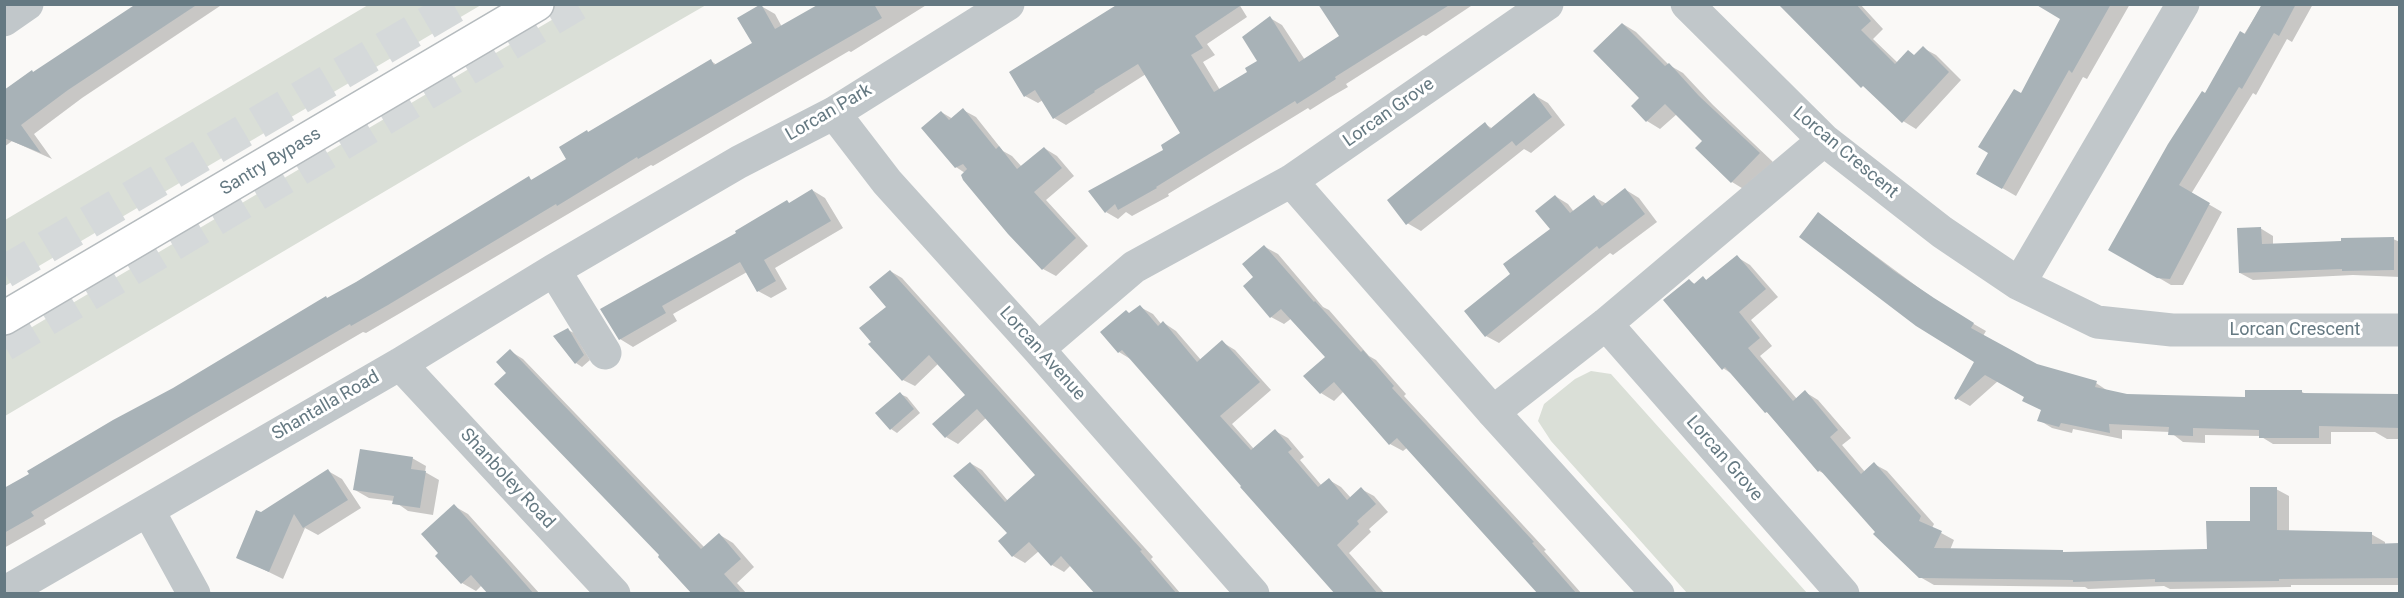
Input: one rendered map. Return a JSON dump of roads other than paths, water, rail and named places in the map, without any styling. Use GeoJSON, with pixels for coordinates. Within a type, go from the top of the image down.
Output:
{"type":"FeatureCollection","features":[{"type":"Feature","properties":{"kind":"main road","name":"Santry Bypass"},"geometry":{"type":"LineString","coordinates":[[4,318],[537,4]]}},
{"type":"Feature","properties":{"kind":"street"},"geometry":{"type":"LineString","coordinates":[[4,20],[27,4]]}},
{"type":"Feature","properties":{"kind":"street","name":"Lorcan Park"},"geometry":{"type":"LineString","coordinates":[[646,216],[738,162],[834,112],[1008,4]]}},
{"type":"Feature","properties":{"kind":"street","name":"Lorcan Grove"},"geometry":{"type":"LineString","coordinates":[[1038,349],[1134,267],[1291,181],[1547,4]]}},
{"type":"Feature","properties":{"kind":"street","name":"Lorcan Crescent"},"geometry":{"type":"LineString","coordinates":[[1687,4],[1824,141],[1942,232],[2019,284],[2097,322],[2172,330],[2400,330]]}},
{"type":"Feature","properties":{"kind":"street"},"geometry":{"type":"LineString","coordinates":[[2019,284],[2183,4]]}},
{"type":"Feature","properties":{"kind":"street","name":"Lorcan Avenue"},"geometry":{"type":"LineString","coordinates":[[834,112],[887,182],[1038,349],[1253,594]]}},
{"type":"Feature","properties":{"kind":"street"},"geometry":{"type":"LineString","coordinates":[[1493,411],[1606,324],[1824,141]]}},
{"type":"Feature","properties":{"kind":"street"},"geometry":{"type":"LineString","coordinates":[[1291,181],[1658,594]]}},
{"type":"Feature","properties":{"kind":"street","name":"Shantalla Road"},"geometry":{"type":"LineString","coordinates":[[4,593],[400,364],[646,216]]}},
{"type":"Feature","properties":{"kind":"street"},"geometry":{"type":"LineString","coordinates":[[554,270],[605,353]]}},
{"type":"Feature","properties":{"kind":"street","name":"Lorcan Grove"},"geometry":{"type":"LineString","coordinates":[[1606,324],[1843,594]]}},
{"type":"Feature","properties":{"kind":"street","name":"Shanboley Road"},"geometry":{"type":"LineString","coordinates":[[400,364],[614,594]]}},
{"type":"Feature","properties":{"kind":"street"},"geometry":{"type":"LineString","coordinates":[[148,510],[194,594]]}},
{"type":"Feature","properties":{"kind":"tunnel"},"geometry":{"type":"LineString","coordinates":[[4,272],[459,4]]}},
{"type":"Feature","properties":{"kind":"tunnel"},"geometry":{"type":"LineString","coordinates":[[4,345],[577,4]]}}]}
